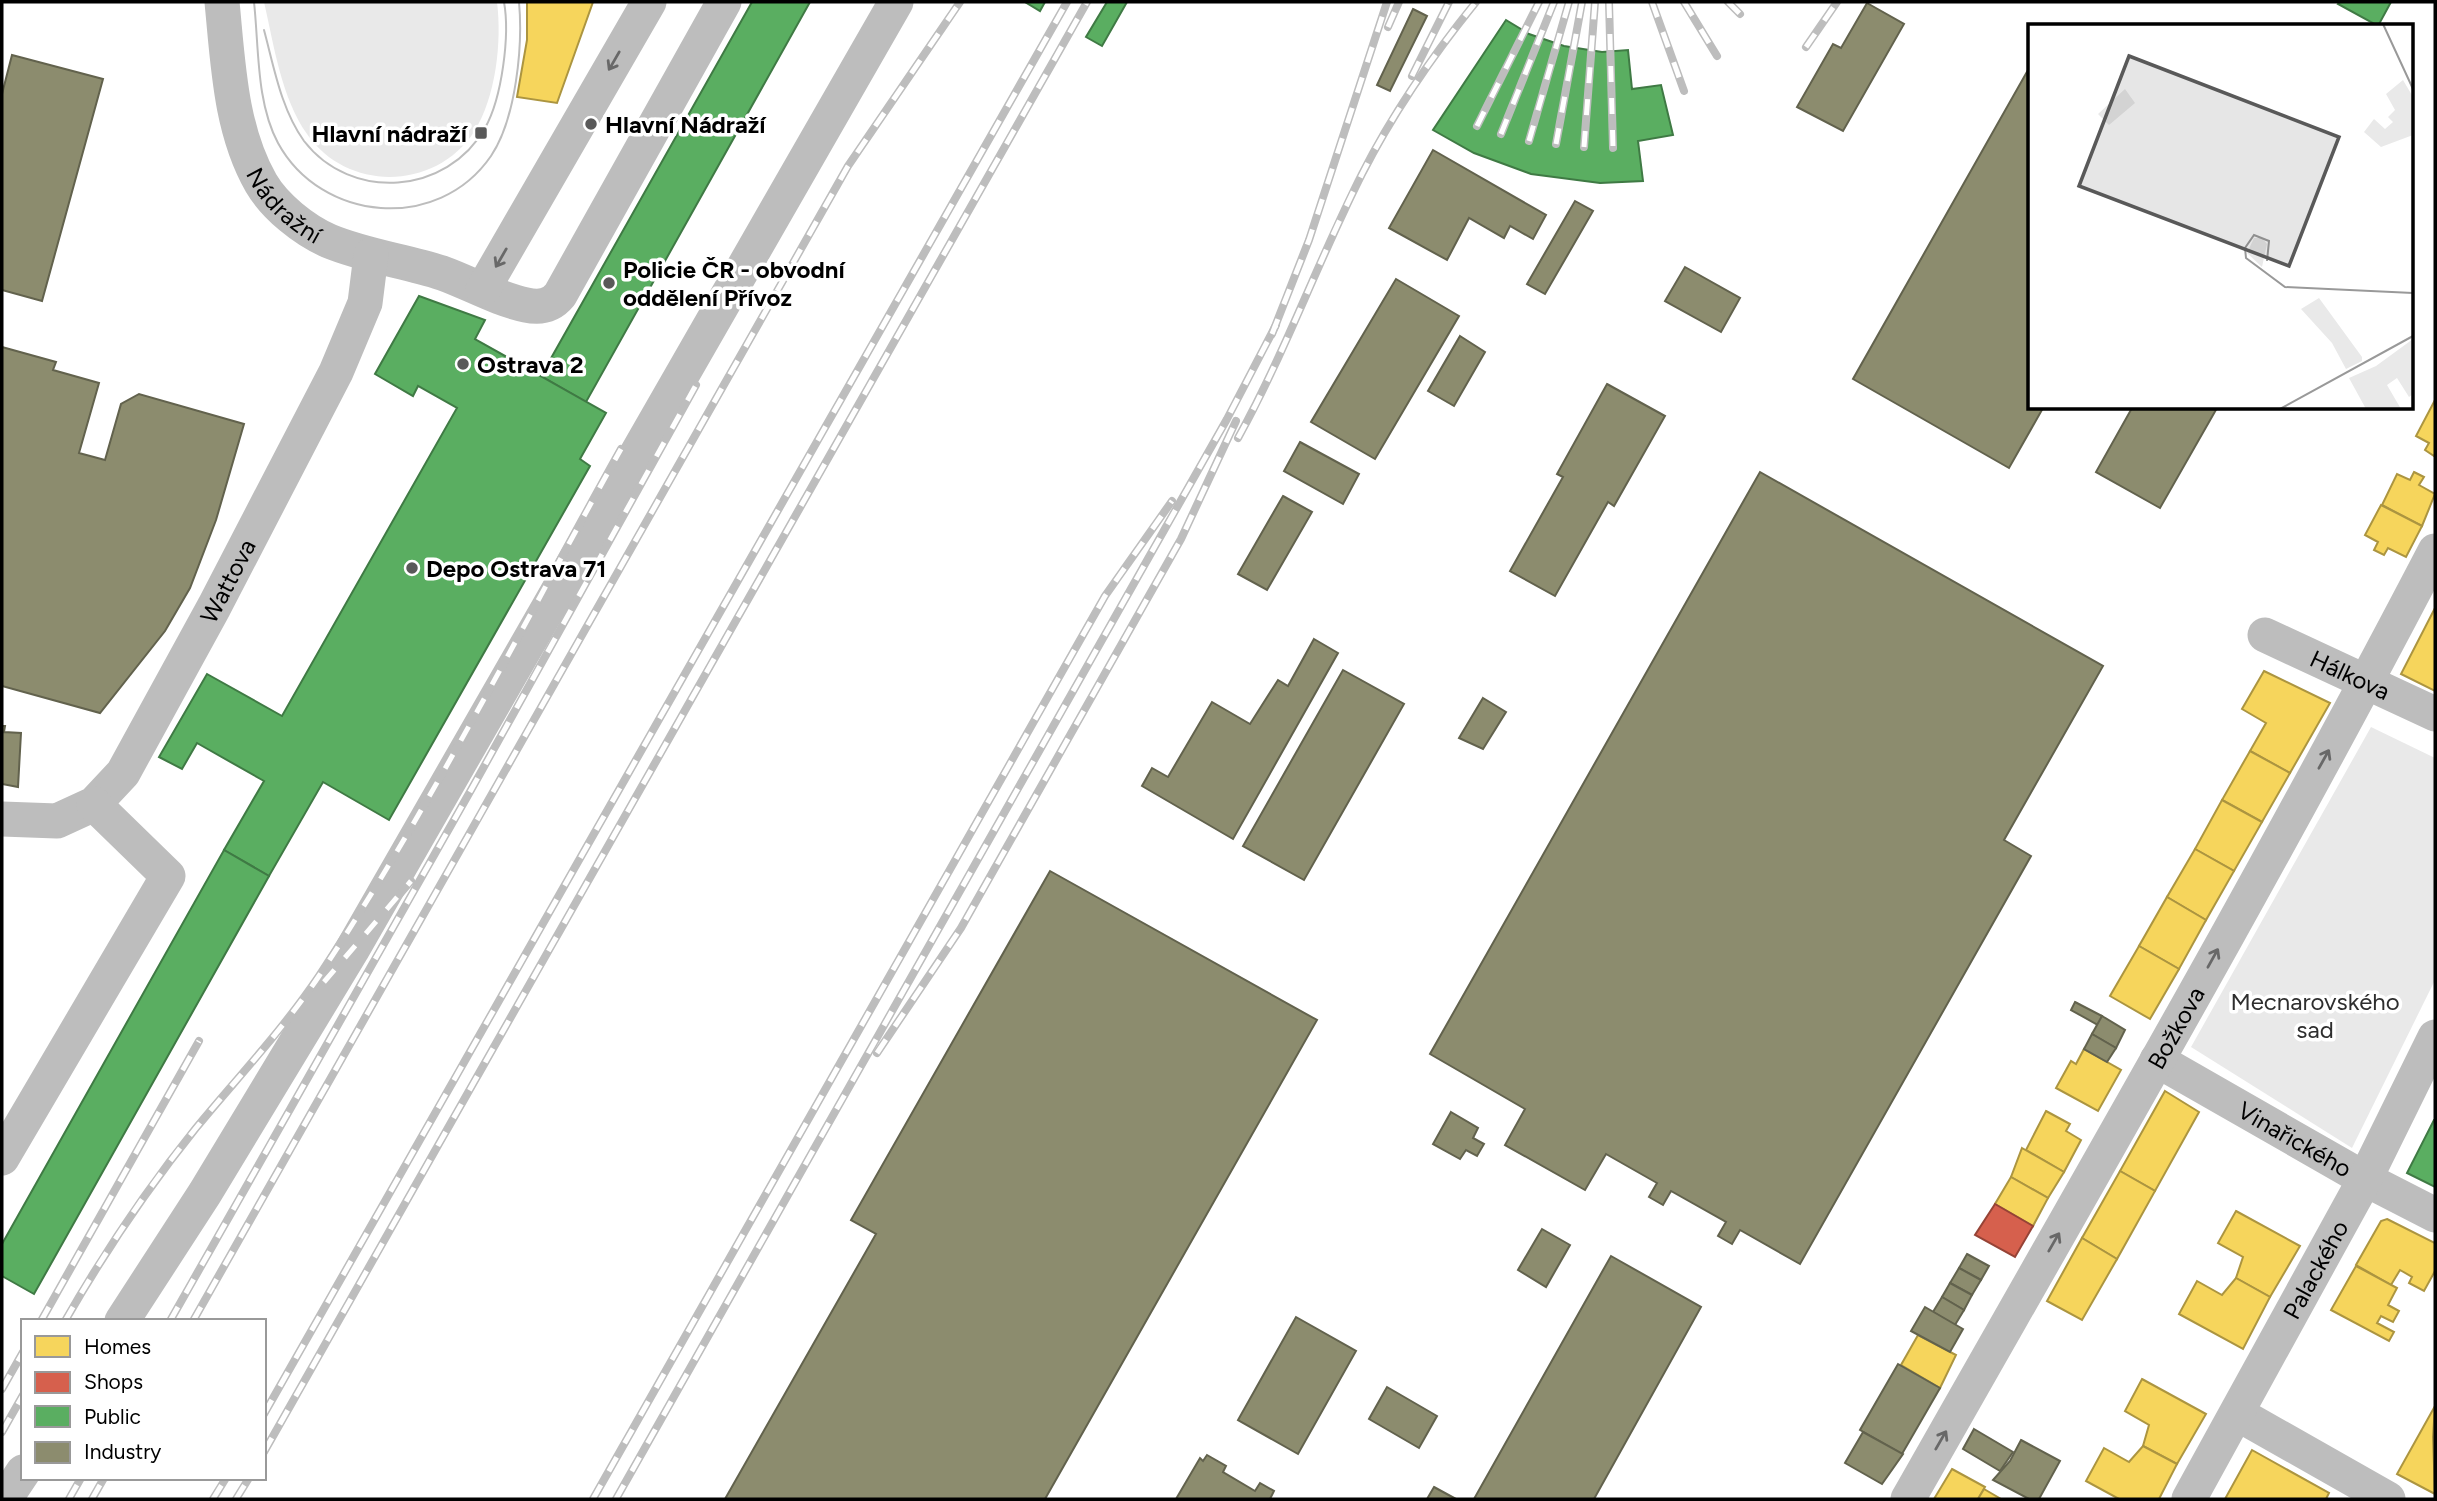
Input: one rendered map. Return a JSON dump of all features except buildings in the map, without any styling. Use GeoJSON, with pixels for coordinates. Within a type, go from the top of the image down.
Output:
{"type":"FeatureCollection","features":[{"type":"Feature","properties":{"kind":"street","name":"Nádražní"},"geometry":{"type":"LineString","coordinates":[[222,2],[236,114],[261,182],[272,198],[305,226],[328,240],[371,255],[441,273],[526,305],[541,307],[555,301],[724,2]]}},
{"type":"Feature","properties":{"kind":"street"},"geometry":{"type":"LineString","coordinates":[[483,289],[649,2]]}},
{"type":"Feature","properties":{"kind":"street"},"geometry":{"type":"LineString","coordinates":[[123,1319],[205,1193],[352,950],[896,2]]}},
{"type":"Feature","properties":{"kind":"street","name":"Wattova"},"geometry":{"type":"LineString","coordinates":[[6,826],[57,821],[94,804],[123,773],[214,607],[336,372],[365,303],[371,255]]}},
{"type":"Feature","properties":{"kind":"street","name":"Božkova"},"geometry":{"type":"LineString","coordinates":[[1908,1499],[2157,1060],[2367,682],[2435,551]]}},
{"type":"Feature","properties":{"kind":"street","name":"Hálkova"},"geometry":{"type":"LineString","coordinates":[[2265,635],[2435,714]]}},
{"type":"Feature","properties":{"kind":"street"},"geometry":{"type":"LineString","coordinates":[[2,1158],[168,876],[94,804]]}},
{"type":"Feature","properties":{"kind":"street","name":"Palackého"},"geometry":{"type":"LineString","coordinates":[[2189,1499],[2365,1179],[2435,1037]]}},
{"type":"Feature","properties":{"kind":"street","name":"Vinařického"},"geometry":{"type":"LineString","coordinates":[[2157,1060],[2365,1179],[2435,1215]]}},
{"type":"Feature","properties":{"kind":"street"},"geometry":{"type":"LineString","coordinates":[[2238,1413],[2388,1499]]}},
{"type":"Feature","properties":{"kind":"street"},"geometry":{"type":"LineString","coordinates":[[5,1499],[21,1475]]}},
{"type":"Feature","properties":{"kind":"green space"},"geometry":{"type":"Polygon","coordinates":[[[264,2],[497,2],[499,34],[496,69],[488,103],[474,132],[457,151],[437,165],[415,174],[391,177],[367,174],[344,166],[324,153],[298,119],[280,70],[264,2]]]}},
{"type":"Feature","properties":{"kind":"green space","name":"Mecnarovského sad"},"geometry":{"type":"Polygon","coordinates":[[[2371,727],[2435,758],[2435,980],[2352,1148],[2191,1047],[2371,727]]]}},
{"type":"Feature","properties":{"kind":"tram line"},"geometry":{"type":"LineString","coordinates":[[254,2],[262,92],[278,143],[297,169],[322,189],[350,202],[381,208],[412,207],[441,198],[468,181],[491,156],[500,141],[516,82],[520,39],[519,2]]}},
{"type":"Feature","properties":{"kind":"tram line"},"geometry":{"type":"LineString","coordinates":[[264,30],[284,102],[304,141],[324,161],[347,174],[372,181],[398,182],[423,178],[447,167],[468,150],[485,128],[496,100],[503,66],[506,31],[504,2]]}},
{"type":"Feature","properties":{"kind":"railway"},"geometry":{"type":"LineString","coordinates":[[194,1319],[848,166],[960,2]]}},
{"type":"Feature","properties":{"kind":"railway"},"geometry":{"type":"LineString","coordinates":[[266,1410],[1067,2]]}},
{"type":"Feature","properties":{"kind":"railway"},"geometry":{"type":"LineString","coordinates":[[266,1448],[1087,2]]}},
{"type":"Feature","properties":{"kind":"railway"},"geometry":{"type":"LineString","coordinates":[[1272,334],[1309,240],[1387,2]]}},
{"type":"Feature","properties":{"kind":"railway"},"geometry":{"type":"LineString","coordinates":[[1388,27],[1399,2]]}},
{"type":"Feature","properties":{"kind":"railway"},"geometry":{"type":"LineString","coordinates":[[1412,76],[1449,2]]}},
{"type":"Feature","properties":{"kind":"railway"},"geometry":{"type":"LineString","coordinates":[[1238,438],[1374,151],[1414,85],[1476,2]]}},
{"type":"Feature","properties":{"kind":"railway"},"geometry":{"type":"LineString","coordinates":[[1477,126],[1539,2]]}},
{"type":"Feature","properties":{"kind":"railway"},"geometry":{"type":"LineString","coordinates":[[1501,134],[1554,2]]}},
{"type":"Feature","properties":{"kind":"railway"},"geometry":{"type":"LineString","coordinates":[[1529,141],[1569,2]]}},
{"type":"Feature","properties":{"kind":"railway"},"geometry":{"type":"LineString","coordinates":[[1556,144],[1582,2]]}},
{"type":"Feature","properties":{"kind":"railway"},"geometry":{"type":"LineString","coordinates":[[1584,147],[1595,2]]}},
{"type":"Feature","properties":{"kind":"railway"},"geometry":{"type":"LineString","coordinates":[[1609,2],[1613,148]]}},
{"type":"Feature","properties":{"kind":"railway"},"geometry":{"type":"LineString","coordinates":[[1652,2],[1684,91]]}},
{"type":"Feature","properties":{"kind":"railway"},"geometry":{"type":"LineString","coordinates":[[1684,2],[1717,56]]}},
{"type":"Feature","properties":{"kind":"railway"},"geometry":{"type":"LineString","coordinates":[[1728,2],[1740,14]]}},
{"type":"Feature","properties":{"kind":"railway"},"geometry":{"type":"LineString","coordinates":[[1806,47],[1837,2]]}},
{"type":"Feature","properties":{"kind":"railway"},"geometry":{"type":"LineString","coordinates":[[616,1499],[1227,419],[1276,325]]}},
{"type":"Feature","properties":{"kind":"railway"},"geometry":{"type":"LineString","coordinates":[[171,1319],[471,790],[696,385]]}},
{"type":"Feature","properties":{"kind":"railway"},"geometry":{"type":"LineString","coordinates":[[877,1053],[961,928],[1181,539],[1236,421]]}},
{"type":"Feature","properties":{"kind":"railway"},"geometry":{"type":"LineString","coordinates":[[66,1319],[110,1246],[143,1198],[196,1128],[290,1016],[360,912],[475,716],[621,449]]}},
{"type":"Feature","properties":{"kind":"railway"},"geometry":{"type":"LineString","coordinates":[[593,1499],[1105,596],[1172,501]]}},
{"type":"Feature","properties":{"kind":"railway"},"geometry":{"type":"LineString","coordinates":[[324,982],[411,881]]}},
{"type":"Feature","properties":{"kind":"railway"},"geometry":{"type":"LineString","coordinates":[[42,1319],[199,1041]]}},
{"type":"Feature","properties":{"kind":"railway"},"geometry":{"type":"LineString","coordinates":[[2,1389],[21,1356]]}},
{"type":"Feature","properties":{"kind":"railway"},"geometry":{"type":"LineString","coordinates":[[2,1432],[21,1399]]}},
{"type":"Feature","properties":{"kind":"railway"},"geometry":{"type":"LineString","coordinates":[[69,1499],[80,1480]]}},
{"type":"Feature","properties":{"kind":"railway"},"geometry":{"type":"LineString","coordinates":[[92,1499],[103,1480]]}},
{"type":"Feature","properties":{"kind":"railway"},"geometry":{"type":"LineString","coordinates":[[213,1499],[225,1480]]}},
{"type":"Feature","properties":{"kind":"railway"},"geometry":{"type":"LineString","coordinates":[[236,1499],[248,1480]]}},
{"type":"Feature","properties":{"kind":"place","name":"Hlavní Nádraží"},"geometry":{"type":"Point","coordinates":[591,124]}},
{"type":"Feature","properties":{"kind":"place","name":"Hlavní nádraží"},"geometry":{"type":"Point","coordinates":[481,133]}},
{"type":"Feature","properties":{"kind":"place","name":"Policie ČR - obvodní oddělení Přívoz"},"geometry":{"type":"Point","coordinates":[609,283]}},
{"type":"Feature","properties":{"kind":"place","name":"Ostrava 2"},"geometry":{"type":"Point","coordinates":[463,364]}},
{"type":"Feature","properties":{"kind":"place","name":"Depo Ostrava 71"},"geometry":{"type":"Point","coordinates":[412,568]}}]}
